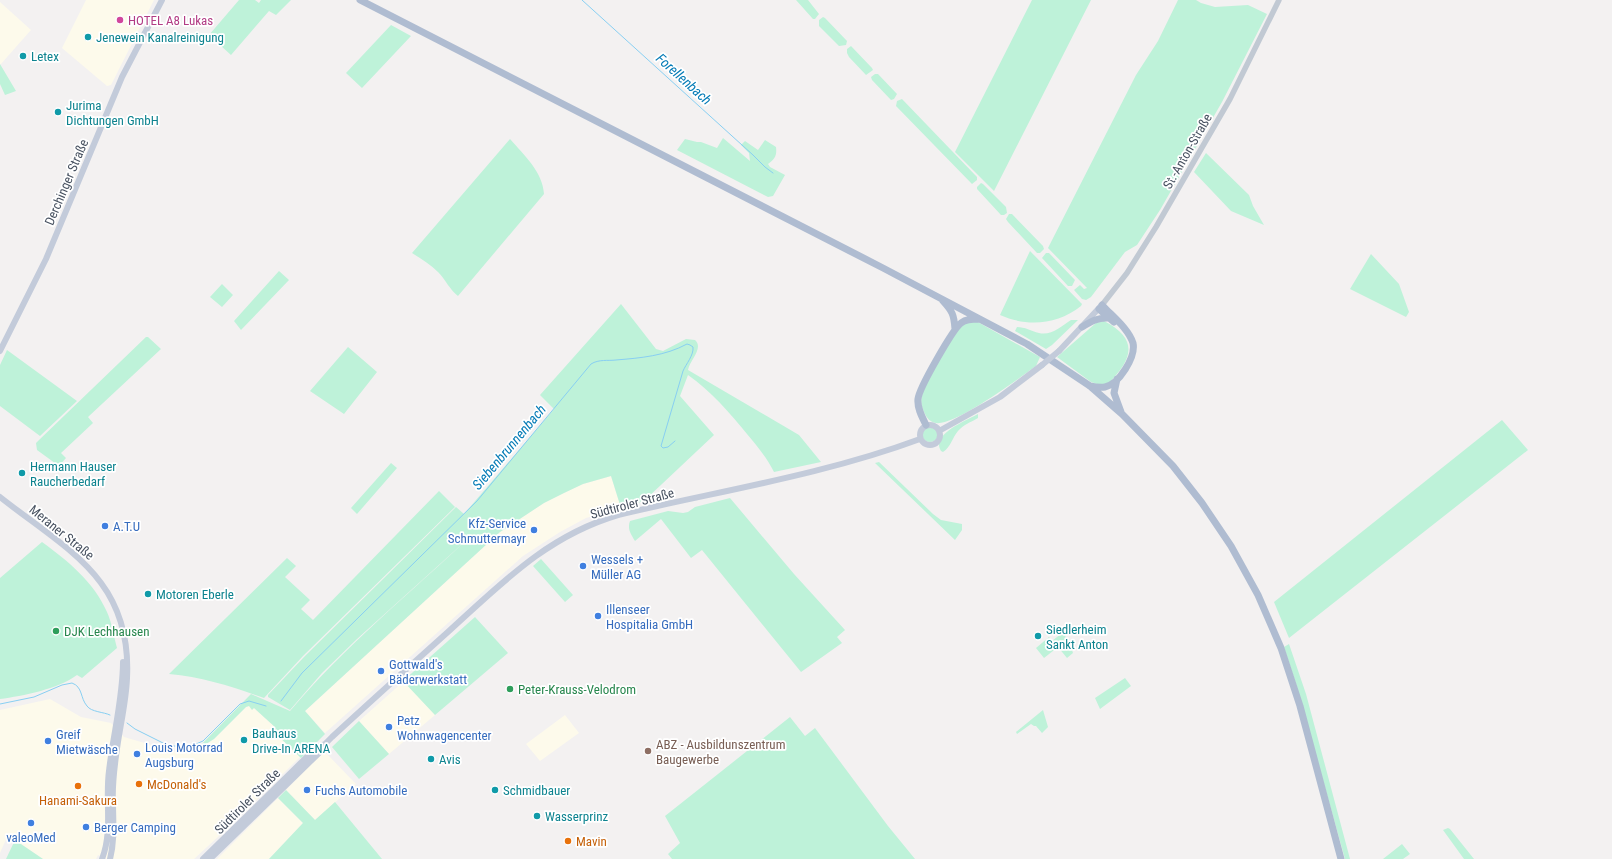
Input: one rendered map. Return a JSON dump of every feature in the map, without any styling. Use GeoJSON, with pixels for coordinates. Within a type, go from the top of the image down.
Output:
{"type":"FeatureCollection","features":[{"type":"Feature","properties":{"kind":"main road","name":"Derchinger Straße"},"geometry":{"type":"LineString","coordinates":[[0,351],[46,259],[124,73],[162,0]]}},
{"type":"Feature","properties":{"kind":"main road"},"geometry":{"type":"LineString","coordinates":[[360,0],[981,319],[1027,344],[1090,386],[1122,414],[1173,466],[1202,503],[1231,546],[1258,595],[1280,648],[1300,706],[1341,859]]}},
{"type":"Feature","properties":{"kind":"main road"},"geometry":{"type":"LineString","coordinates":[[943,300],[952,311],[955,329]]}},
{"type":"Feature","properties":{"kind":"main road"},"geometry":{"type":"LineString","coordinates":[[1102,304],[1109,318],[1124,328]]}},
{"type":"Feature","properties":{"kind":"main road"},"geometry":{"type":"LineString","coordinates":[[939,431],[982,408],[1042,365],[1059,351],[1102,304]]}},
{"type":"Feature","properties":{"kind":"main road"},"geometry":{"type":"LineString","coordinates":[[1090,386],[1107,387],[1117,379],[1130,362],[1134,348],[1130,336],[1102,304]]}},
{"type":"Feature","properties":{"kind":"main road"},"geometry":{"type":"LineString","coordinates":[[1082,327],[1096,319],[1109,318]]}},
{"type":"Feature","properties":{"kind":"main road"},"geometry":{"type":"LineString","coordinates":[[926,425],[919,409],[918,397],[922,387],[955,329],[965,320],[981,319]]}},
{"type":"Feature","properties":{"kind":"main road"},"geometry":{"type":"LineString","coordinates":[[1117,379],[1114,393],[1122,414]]}},
{"type":"Feature","properties":{"kind":"main road"},"geometry":{"type":"LineString","coordinates":[[926,425],[934,425],[939,431],[940,438],[935,444],[926,444],[920,439],[920,432],[926,425]]}},
{"type":"Feature","properties":{"kind":"main road","name":"Südtiroler Straße"},"geometry":{"type":"LineString","coordinates":[[210,859],[322,749],[325,744],[518,569],[547,548],[569,535],[595,523],[618,515],[823,469],[885,452],[920,439]]}},
{"type":"Feature","properties":{"kind":"main road","name":"Meraner Straße"},"geometry":{"type":"LineString","coordinates":[[0,497],[61,543],[82,561],[101,582],[117,608],[125,636],[127,673],[111,773],[106,847],[102,859]]}},
{"type":"Feature","properties":{"kind":"main road","name":"Meraner Straße"},"geometry":{"type":"LineString","coordinates":[[0,502],[58,545],[80,564],[100,586],[112,608],[120,633],[123,663],[113,761]]}},
{"type":"Feature","properties":{"kind":"main road","name":"Südtiroler Straße"},"geometry":{"type":"LineString","coordinates":[[203,859],[311,753],[319,746],[325,744]]}},
{"type":"Feature","properties":{"kind":"main road","name":"Meraner Straße"},"geometry":{"type":"LineString","coordinates":[[110,795],[114,840],[110,859]]}},
{"type":"Feature","properties":{"kind":"street","name":"St.-Anton-Straße"},"geometry":{"type":"LineString","coordinates":[[1102,304],[1127,273],[1156,227],[1253,55],[1279,0]]}},
{"type":"Feature","properties":{"kind":"shaded area"},"geometry":{"type":"Polygon","coordinates":[[[86,0],[154,0],[111,85],[107,86],[62,48],[86,0]]]}},
{"type":"Feature","properties":{"kind":"shaded area"},"geometry":{"type":"Polygon","coordinates":[[[0,2],[31,30],[0,65],[0,2]]]}},
{"type":"Feature","properties":{"kind":"shaded area"},"geometry":{"type":"Polygon","coordinates":[[[611,476],[621,508],[586,518],[560,532],[523,556],[325,733],[305,711],[500,532],[544,503],[583,484],[611,476]]]}},
{"type":"Feature","properties":{"kind":"shaded area"},"geometry":{"type":"Polygon","coordinates":[[[404,681],[435,715],[389,754],[359,721],[404,681]]]}},
{"type":"Feature","properties":{"kind":"shaded area"},"geometry":{"type":"Polygon","coordinates":[[[50,699],[81,717],[111,723],[124,737],[179,753],[190,752],[204,746],[214,739],[246,707],[249,706],[254,708],[276,728],[274,731],[300,757],[194,859],[107,859],[98,855],[96,859],[43,859],[15,840],[7,837],[0,853],[0,710],[50,699]]]}},
{"type":"Feature","properties":{"kind":"shaded area"},"geometry":{"type":"Polygon","coordinates":[[[565,715],[579,733],[540,761],[526,744],[565,715]]]}},
{"type":"Feature","properties":{"kind":"shaded area"},"geometry":{"type":"Polygon","coordinates":[[[325,752],[356,784],[315,820],[286,790],[322,753],[325,752]]]}},
{"type":"Feature","properties":{"kind":"shaded area"},"geometry":{"type":"Polygon","coordinates":[[[278,798],[303,823],[269,859],[217,859],[278,798]]]}},
{"type":"Feature","properties":{"kind":"green space"},"geometry":{"type":"Polygon","coordinates":[[[239,0],[255,0],[259,3],[261,0],[291,0],[276,15],[269,11],[231,55],[209,35],[239,0]]]}},
{"type":"Feature","properties":{"kind":"green space"},"geometry":{"type":"Polygon","coordinates":[[[796,0],[808,0],[819,14],[815,19],[813,19],[796,0]]]}},
{"type":"Feature","properties":{"kind":"green space"},"geometry":{"type":"Polygon","coordinates":[[[1032,0],[1091,0],[994,191],[955,152],[1032,0]]]}},
{"type":"Feature","properties":{"kind":"green space"},"geometry":{"type":"Polygon","coordinates":[[[1178,0],[1196,0],[1215,7],[1248,5],[1267,14],[1222,102],[1160,210],[1137,245],[1125,252],[1091,297],[1086,300],[1082,299],[1074,290],[1080,285],[1084,289],[1087,288],[1048,248],[1136,75],[1158,41],[1178,0]]]}},
{"type":"Feature","properties":{"kind":"green space"},"geometry":{"type":"Polygon","coordinates":[[[823,17],[847,41],[846,45],[839,46],[819,26],[819,20],[823,17]]]}},
{"type":"Feature","properties":{"kind":"green space"},"geometry":{"type":"Polygon","coordinates":[[[391,25],[411,36],[362,88],[346,73],[391,25]]]}},
{"type":"Feature","properties":{"kind":"green space"},"geometry":{"type":"Polygon","coordinates":[[[851,46],[872,68],[873,70],[866,75],[849,57],[847,49],[851,46]]]}},
{"type":"Feature","properties":{"kind":"green space"},"geometry":{"type":"Polygon","coordinates":[[[0,64],[16,91],[5,95],[0,84],[0,64]]]}},
{"type":"Feature","properties":{"kind":"green space"},"geometry":{"type":"Polygon","coordinates":[[[878,74],[897,94],[894,99],[891,100],[872,80],[871,77],[878,74]]]}},
{"type":"Feature","properties":{"kind":"green space"},"geometry":{"type":"Polygon","coordinates":[[[902,99],[977,177],[977,180],[972,184],[896,106],[897,101],[902,99]]]}},
{"type":"Feature","properties":{"kind":"green space"},"geometry":{"type":"Polygon","coordinates":[[[723,138],[750,161],[749,153],[741,145],[745,141],[758,150],[765,140],[776,147],[775,157],[768,164],[770,167],[785,175],[773,196],[768,197],[677,150],[685,139],[701,142],[717,148],[723,138]]]}},
{"type":"Feature","properties":{"kind":"green space"},"geometry":{"type":"Polygon","coordinates":[[[510,139],[532,164],[540,178],[544,194],[458,296],[452,291],[435,269],[412,253],[510,139]]]}},
{"type":"Feature","properties":{"kind":"green space"},"geometry":{"type":"Polygon","coordinates":[[[1206,153],[1249,195],[1253,206],[1264,225],[1231,211],[1194,172],[1206,153]]]}},
{"type":"Feature","properties":{"kind":"green space"},"geometry":{"type":"Polygon","coordinates":[[[981,183],[1006,207],[1007,213],[1001,215],[977,189],[981,183]]]}},
{"type":"Feature","properties":{"kind":"green space"},"geometry":{"type":"Polygon","coordinates":[[[1009,214],[1012,214],[1043,246],[1044,249],[1040,253],[1037,253],[1008,222],[1006,219],[1009,214]]]}},
{"type":"Feature","properties":{"kind":"green space"},"geometry":{"type":"Polygon","coordinates":[[[1030,251],[1082,304],[1081,306],[1062,317],[1042,322],[1021,321],[1000,315],[1030,251]]]}},
{"type":"Feature","properties":{"kind":"green space"},"geometry":{"type":"Polygon","coordinates":[[[1046,253],[1049,253],[1075,280],[1072,286],[1068,286],[1042,258],[1046,253]]]}},
{"type":"Feature","properties":{"kind":"green space"},"geometry":{"type":"Polygon","coordinates":[[[1371,254],[1399,284],[1409,312],[1406,317],[1350,289],[1371,254]]]}},
{"type":"Feature","properties":{"kind":"green space"},"geometry":{"type":"Polygon","coordinates":[[[279,271],[289,280],[241,330],[234,321],[279,271]]]}},
{"type":"Feature","properties":{"kind":"green space"},"geometry":{"type":"Polygon","coordinates":[[[222,284],[233,295],[222,307],[210,297],[222,284]]]}},
{"type":"Feature","properties":{"kind":"green space"},"geometry":{"type":"Polygon","coordinates":[[[621,304],[656,349],[663,351],[686,339],[695,340],[698,347],[688,370],[799,435],[821,462],[774,472],[758,448],[726,410],[712,395],[688,375],[680,396],[714,435],[645,500],[621,508],[611,476],[583,484],[544,503],[500,532],[305,711],[325,734],[301,758],[273,731],[276,728],[254,708],[252,710],[249,706],[246,707],[214,739],[196,750],[251,694],[290,711],[332,665],[471,536],[357,639],[322,673],[290,710],[268,697],[268,695],[304,657],[456,507],[464,514],[554,409],[540,395],[621,304]]]}},
{"type":"Feature","properties":{"kind":"green space"},"geometry":{"type":"Polygon","coordinates":[[[1071,320],[1078,320],[1046,349],[1015,331],[1017,327],[1020,327],[1043,334],[1056,330],[1071,320]]]}},
{"type":"Feature","properties":{"kind":"green space"},"geometry":{"type":"Polygon","coordinates":[[[976,321],[1040,357],[1036,366],[971,410],[945,422],[932,422],[923,410],[921,403],[924,388],[956,331],[965,324],[976,321]]]}},
{"type":"Feature","properties":{"kind":"green space"},"geometry":{"type":"Polygon","coordinates":[[[1104,321],[1123,335],[1127,342],[1128,350],[1127,358],[1123,366],[1108,384],[1097,384],[1091,382],[1057,357],[1096,323],[1104,321]]]}},
{"type":"Feature","properties":{"kind":"green space"},"geometry":{"type":"Polygon","coordinates":[[[146,337],[148,337],[161,349],[88,417],[93,423],[61,453],[66,458],[59,466],[37,450],[36,443],[146,337]]]}},
{"type":"Feature","properties":{"kind":"green space"},"geometry":{"type":"Polygon","coordinates":[[[348,347],[377,372],[344,414],[310,391],[348,347]]]}},
{"type":"Feature","properties":{"kind":"green space"},"geometry":{"type":"Polygon","coordinates":[[[7,350],[77,401],[40,436],[0,406],[0,365],[7,350]]]}},
{"type":"Feature","properties":{"kind":"green space"},"geometry":{"type":"Polygon","coordinates":[[[978,414],[978,418],[960,429],[948,448],[943,452],[941,451],[939,445],[945,433],[978,414]]]}},
{"type":"Feature","properties":{"kind":"green space"},"geometry":{"type":"Polygon","coordinates":[[[1502,420],[1528,450],[1289,638],[1274,602],[1502,420]]]}},
{"type":"Feature","properties":{"kind":"green space"},"geometry":{"type":"Polygon","coordinates":[[[930,426],[937,431],[938,434],[933,441],[930,442],[923,437],[922,434],[927,427],[930,426]]]}},
{"type":"Feature","properties":{"kind":"green space"},"geometry":{"type":"Polygon","coordinates":[[[879,462],[941,520],[962,524],[962,530],[955,540],[875,463],[879,462]]]}},
{"type":"Feature","properties":{"kind":"green space"},"geometry":{"type":"Polygon","coordinates":[[[391,463],[397,468],[357,514],[351,508],[391,463]]]}},
{"type":"Feature","properties":{"kind":"green space"},"geometry":{"type":"Polygon","coordinates":[[[439,491],[455,507],[303,656],[264,698],[206,680],[169,674],[287,558],[296,566],[285,577],[310,600],[301,609],[313,620],[439,491]]]}},
{"type":"Feature","properties":{"kind":"green space"},"geometry":{"type":"Polygon","coordinates":[[[730,498],[794,574],[845,630],[837,637],[842,643],[801,672],[702,550],[691,558],[661,519],[635,541],[630,531],[630,521],[668,511],[683,513],[688,512],[695,507],[730,498]]]}},
{"type":"Feature","properties":{"kind":"green space","name":"DJK Lechhausen"},"geometry":{"type":"Polygon","coordinates":[[[42,542],[71,565],[95,591],[102,601],[109,616],[117,648],[82,678],[77,675],[50,688],[29,694],[0,699],[0,578],[42,542]]]}},
{"type":"Feature","properties":{"kind":"green space"},"geometry":{"type":"Polygon","coordinates":[[[541,559],[573,595],[565,602],[533,566],[541,559]]]}},
{"type":"Feature","properties":{"kind":"green space"},"geometry":{"type":"Polygon","coordinates":[[[475,617],[508,653],[435,715],[403,681],[475,617]]]}},
{"type":"Feature","properties":{"kind":"green space"},"geometry":{"type":"Polygon","coordinates":[[[1062,633],[1068,639],[1073,653],[1067,658],[1058,647],[1044,658],[1036,648],[1049,637],[1052,641],[1062,633]]]}},
{"type":"Feature","properties":{"kind":"green space"},"geometry":{"type":"Polygon","coordinates":[[[1289,644],[1306,694],[1350,859],[1345,859],[1297,687],[1284,647],[1289,644]]]}},
{"type":"Feature","properties":{"kind":"green space"},"geometry":{"type":"Polygon","coordinates":[[[1125,678],[1131,686],[1100,709],[1095,698],[1125,678]]]}},
{"type":"Feature","properties":{"kind":"green space"},"geometry":{"type":"Polygon","coordinates":[[[1043,710],[1048,727],[1042,733],[1036,726],[1031,724],[1017,734],[1016,732],[1043,710]]]}},
{"type":"Feature","properties":{"kind":"green space"},"geometry":{"type":"Polygon","coordinates":[[[790,717],[805,736],[815,728],[888,826],[915,859],[672,859],[668,854],[680,843],[665,816],[790,717]]]}},
{"type":"Feature","properties":{"kind":"green space"},"geometry":{"type":"Polygon","coordinates":[[[359,721],[389,754],[359,779],[332,747],[359,721]]]}},
{"type":"Feature","properties":{"kind":"green space"},"geometry":{"type":"Polygon","coordinates":[[[286,790],[315,820],[335,802],[382,859],[269,859],[303,823],[278,798],[286,790]]]}},
{"type":"Feature","properties":{"kind":"green space"},"geometry":{"type":"Polygon","coordinates":[[[1448,828],[1474,859],[1464,859],[1443,830],[1448,828]]]}},
{"type":"Feature","properties":{"kind":"green space"},"geometry":{"type":"Polygon","coordinates":[[[15,840],[43,859],[6,859],[15,840]]]}},
{"type":"Feature","properties":{"kind":"green space"},"geometry":{"type":"Polygon","coordinates":[[[1402,844],[1410,854],[1403,859],[1383,859],[1402,844]]]}},
{"type":"Feature","properties":{"kind":"waterway","name":"Forellenbach"},"geometry":{"type":"LineString","coordinates":[[582,0],[773,173]]}},
{"type":"Feature","properties":{"kind":"waterway","name":"Siebenbrunnenbach"},"geometry":{"type":"LineString","coordinates":[[281,701],[302,673],[477,501],[594,362],[652,356],[687,344],[693,347],[691,356],[683,371],[661,446],[663,448],[668,447],[675,441]]}},
{"type":"Feature","properties":{"kind":"waterway","name":"Siebenbrunnenbach"},"geometry":{"type":"LineString","coordinates":[[0,704],[34,697],[62,685],[72,683],[78,687],[85,703],[89,708],[94,711],[110,715]]}},
{"type":"Feature","properties":{"kind":"waterway","name":"Siebenbrunnenbach"},"geometry":{"type":"LineString","coordinates":[[127,723],[135,729],[169,746],[196,744],[203,741],[240,704],[249,701],[266,706]]}},
{"type":"Feature","properties":{"kind":"place","name":"HOTEL A8 Lukas"},"geometry":{"type":"Point","coordinates":[120,20]}},
{"type":"Feature","properties":{"kind":"place","name":"Jenewein Kanalreinigung"},"geometry":{"type":"Point","coordinates":[88,37]}},
{"type":"Feature","properties":{"kind":"place","name":"Letex"},"geometry":{"type":"Point","coordinates":[23,56]}},
{"type":"Feature","properties":{"kind":"place","name":"Jurima Dichtungen GmbH"},"geometry":{"type":"Point","coordinates":[58,112]}},
{"type":"Feature","properties":{"kind":"place","name":"Hermann Hauser Raucherbedarf"},"geometry":{"type":"Point","coordinates":[22,473]}},
{"type":"Feature","properties":{"kind":"place","name":"A.T.U"},"geometry":{"type":"Point","coordinates":[105,526]}},
{"type":"Feature","properties":{"kind":"place","name":"Kfz-Service Schmuttermayr"},"geometry":{"type":"Point","coordinates":[534,530]}},
{"type":"Feature","properties":{"kind":"place","name":"Wessels + Müller AG"},"geometry":{"type":"Point","coordinates":[583,566]}},
{"type":"Feature","properties":{"kind":"place","name":"Motoren Eberle"},"geometry":{"type":"Point","coordinates":[148,594]}},
{"type":"Feature","properties":{"kind":"place","name":"Illenseer Hospitalia GmbH"},"geometry":{"type":"Point","coordinates":[598,616]}},
{"type":"Feature","properties":{"kind":"place","name":"DJK Lechhausen"},"geometry":{"type":"Point","coordinates":[56,631]}},
{"type":"Feature","properties":{"kind":"place","name":"Siedlerheim Sankt Anton"},"geometry":{"type":"Point","coordinates":[1038,636]}},
{"type":"Feature","properties":{"kind":"place","name":"Gottwald's Bäderwerkstatt"},"geometry":{"type":"Point","coordinates":[381,671]}},
{"type":"Feature","properties":{"kind":"place","name":"Peter-Krauss-Velodrom"},"geometry":{"type":"Point","coordinates":[510,689]}},
{"type":"Feature","properties":{"kind":"place","name":"Petz Wohnwagencenter"},"geometry":{"type":"Point","coordinates":[389,727]}},
{"type":"Feature","properties":{"kind":"place","name":"Bauhaus Drive-In ARENA"},"geometry":{"type":"Point","coordinates":[244,740]}},
{"type":"Feature","properties":{"kind":"place","name":"Greif Mietwäsche"},"geometry":{"type":"Point","coordinates":[48,741]}},
{"type":"Feature","properties":{"kind":"place","name":"ABZ - Ausbildunszentrum Baugewerbe"},"geometry":{"type":"Point","coordinates":[648,751]}},
{"type":"Feature","properties":{"kind":"place","name":"Louis Motorrad Augsburg"},"geometry":{"type":"Point","coordinates":[137,754]}},
{"type":"Feature","properties":{"kind":"place","name":"Avis"},"geometry":{"type":"Point","coordinates":[431,759]}},
{"type":"Feature","properties":{"kind":"place","name":"McDonald's"},"geometry":{"type":"Point","coordinates":[139,784]}},
{"type":"Feature","properties":{"kind":"place","name":"Hanami-Sakura"},"geometry":{"type":"Point","coordinates":[78,786]}},
{"type":"Feature","properties":{"kind":"place","name":"Fuchs Automobile"},"geometry":{"type":"Point","coordinates":[307,790]}},
{"type":"Feature","properties":{"kind":"place","name":"Schmidbauer"},"geometry":{"type":"Point","coordinates":[495,790]}},
{"type":"Feature","properties":{"kind":"place","name":"Wasserprinz"},"geometry":{"type":"Point","coordinates":[537,816]}},
{"type":"Feature","properties":{"kind":"place","name":"valeoMed"},"geometry":{"type":"Point","coordinates":[31,823]}},
{"type":"Feature","properties":{"kind":"place","name":"Berger Camping"},"geometry":{"type":"Point","coordinates":[86,827]}},
{"type":"Feature","properties":{"kind":"place","name":"Mavin"},"geometry":{"type":"Point","coordinates":[568,841]}}]}
